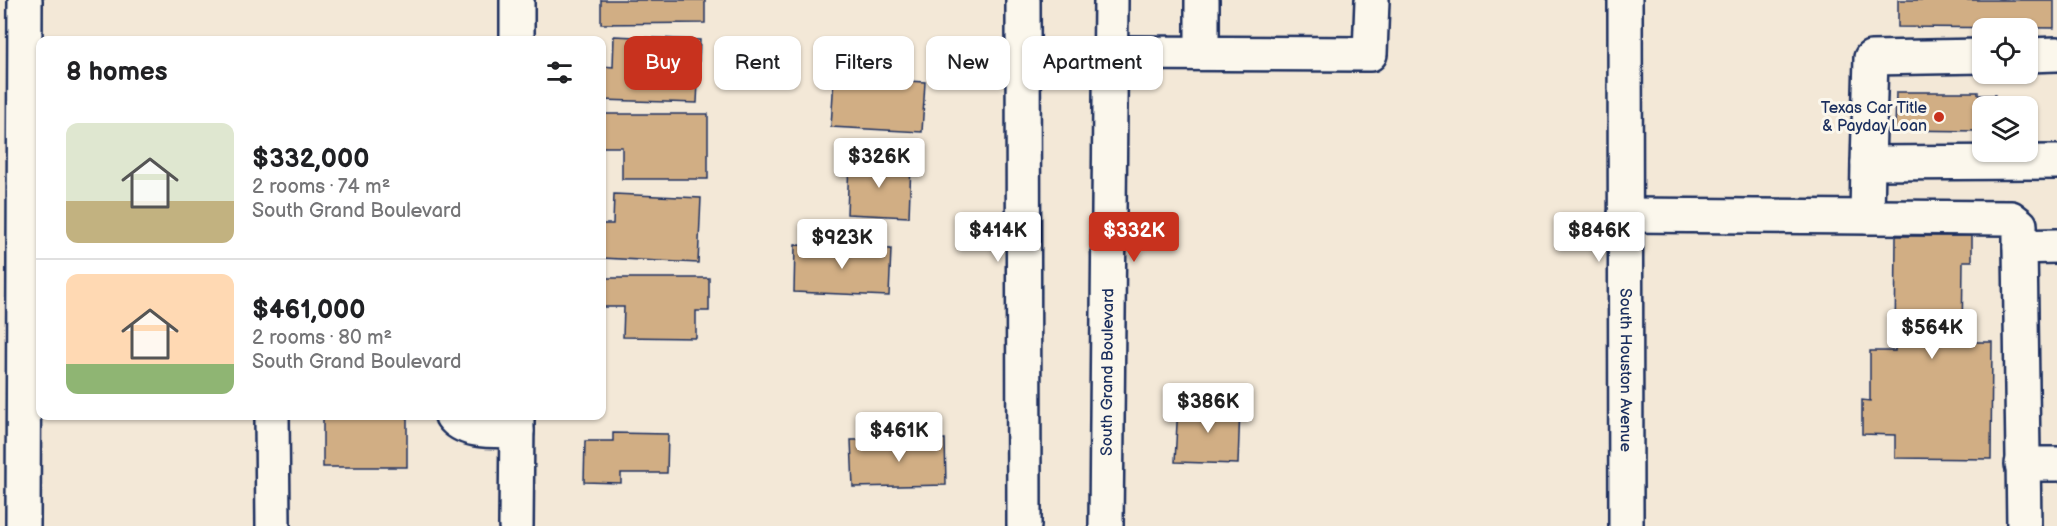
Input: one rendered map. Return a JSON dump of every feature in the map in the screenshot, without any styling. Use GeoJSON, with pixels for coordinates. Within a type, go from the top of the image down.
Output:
{"type":"FeatureCollection","features":[{"type":"Feature","properties":{"kind":"street"},"geometry":{"type":"LineString","coordinates":[[25,0],[12,51],[12,422],[23,526],[28,526]]}},
{"type":"Feature","properties":{"kind":"street"},"geometry":{"type":"LineString","coordinates":[[517,0],[517,36]]}},
{"type":"Feature","properties":{"kind":"street"},"geometry":{"type":"LineString","coordinates":[[1023,0],[1024,526]]}},
{"type":"Feature","properties":{"kind":"street","name":"South Grand Boulevard"},"geometry":{"type":"LineString","coordinates":[[1110,36],[1111,0]]}},
{"type":"Feature","properties":{"kind":"street"},"geometry":{"type":"LineString","coordinates":[[1202,0],[1202,53]]}},
{"type":"Feature","properties":{"kind":"street"},"geometry":{"type":"LineString","coordinates":[[1163,53],[1370,54],[1372,0]]}},
{"type":"Feature","properties":{"kind":"street","name":"South Houston Avenue"},"geometry":{"type":"LineString","coordinates":[[1625,0],[1626,526]]}},
{"type":"Feature","properties":{"kind":"street"},"geometry":{"type":"LineString","coordinates":[[2038,55],[2057,54]]}},
{"type":"Feature","properties":{"kind":"street"},"geometry":{"type":"LineString","coordinates":[[1867,217],[1871,58],[1972,56]]}},
{"type":"Feature","properties":{"kind":"street","name":"South Grand Boulevard"},"geometry":{"type":"LineString","coordinates":[[1106,526],[1110,90]]}},
{"type":"Feature","properties":{"kind":"street"},"geometry":{"type":"LineString","coordinates":[[1868,163],[2057,162]]}},
{"type":"Feature","properties":{"kind":"street"},"geometry":{"type":"LineString","coordinates":[[1625,214],[2011,218],[2020,225],[2024,526]]}},
{"type":"Feature","properties":{"kind":"street"},"geometry":{"type":"LineString","coordinates":[[2020,247],[2057,246]]}},
{"type":"Feature","properties":{"kind":"street"},"geometry":{"type":"LineString","coordinates":[[272,420],[273,526]]}},
{"type":"Feature","properties":{"kind":"street"},"geometry":{"type":"LineString","coordinates":[[456,420],[472,429],[517,423],[516,526]]}},
{"type":"Feature","properties":{"kind":"street"},"geometry":{"type":"LineString","coordinates":[[2022,464],[2057,464]]}},
{"type":"Feature","properties":{"kind":"building"},"geometry":{"type":"Polygon","coordinates":[[[601,0],[705,0],[705,23],[601,24],[601,0]]]}},
{"type":"Feature","properties":{"kind":"building"},"geometry":{"type":"Polygon","coordinates":[[[1898,0],[2054,0],[2054,28],[2038,28],[2038,18],[1972,18],[1972,27],[1898,27],[1898,0]]]}},
{"type":"Feature","properties":{"kind":"building"},"geometry":{"type":"Polygon","coordinates":[[[614,36],[624,36],[624,90],[698,90],[697,103],[606,100],[606,66],[613,67],[614,36]]]}},
{"type":"Feature","properties":{"kind":"building"},"geometry":{"type":"Polygon","coordinates":[[[914,81],[925,82],[922,132],[831,127],[833,90],[914,90],[914,81]]]}},
{"type":"Feature","properties":{"kind":"building","name":"Texas Car Title & Payday Loan"},"geometry":{"type":"Polygon","coordinates":[[[1896,92],[1978,92],[1978,95],[1995,95],[1972,96],[1972,131],[1895,130],[1896,92]]]}},
{"type":"Feature","properties":{"kind":"building"},"geometry":{"type":"Polygon","coordinates":[[[606,114],[708,114],[708,179],[622,179],[622,147],[606,147],[606,114]]]}},
{"type":"Feature","properties":{"kind":"building"},"geometry":{"type":"Polygon","coordinates":[[[849,161],[911,164],[909,217],[847,214],[849,161]]]}},
{"type":"Feature","properties":{"kind":"building"},"geometry":{"type":"Polygon","coordinates":[[[614,194],[701,198],[698,263],[606,258],[606,224],[613,224],[614,194]]]}},
{"type":"Feature","properties":{"kind":"building"},"geometry":{"type":"Polygon","coordinates":[[[1896,236],[1972,236],[1972,261],[1963,261],[1962,342],[1992,342],[1991,459],[1895,458],[1895,435],[1862,434],[1862,400],[1870,401],[1870,351],[1895,351],[1896,236]]]}},
{"type":"Feature","properties":{"kind":"building"},"geometry":{"type":"Polygon","coordinates":[[[795,245],[891,249],[889,296],[794,292],[795,245]]]}},
{"type":"Feature","properties":{"kind":"building"},"geometry":{"type":"Polygon","coordinates":[[[606,278],[709,278],[709,311],[696,311],[696,338],[623,337],[624,307],[606,307],[606,278]]]}},
{"type":"Feature","properties":{"kind":"building"},"geometry":{"type":"Polygon","coordinates":[[[1178,404],[1240,407],[1238,464],[1175,462],[1178,404]]]}},
{"type":"Feature","properties":{"kind":"building"},"geometry":{"type":"Polygon","coordinates":[[[323,420],[407,420],[407,467],[323,467],[323,420]]]}},
{"type":"Feature","properties":{"kind":"building"},"geometry":{"type":"Polygon","coordinates":[[[613,433],[668,434],[667,473],[621,473],[621,483],[584,482],[585,441],[613,441],[613,433]]]}},
{"type":"Feature","properties":{"kind":"building"},"geometry":{"type":"Polygon","coordinates":[[[945,439],[946,485],[853,487],[851,440],[945,439]]]}},
{"type":"Feature","properties":{"kind":"place","name":"Texas Car Title & Payday Loan"},"geometry":{"type":"Point","coordinates":[1939,117]}}]}
